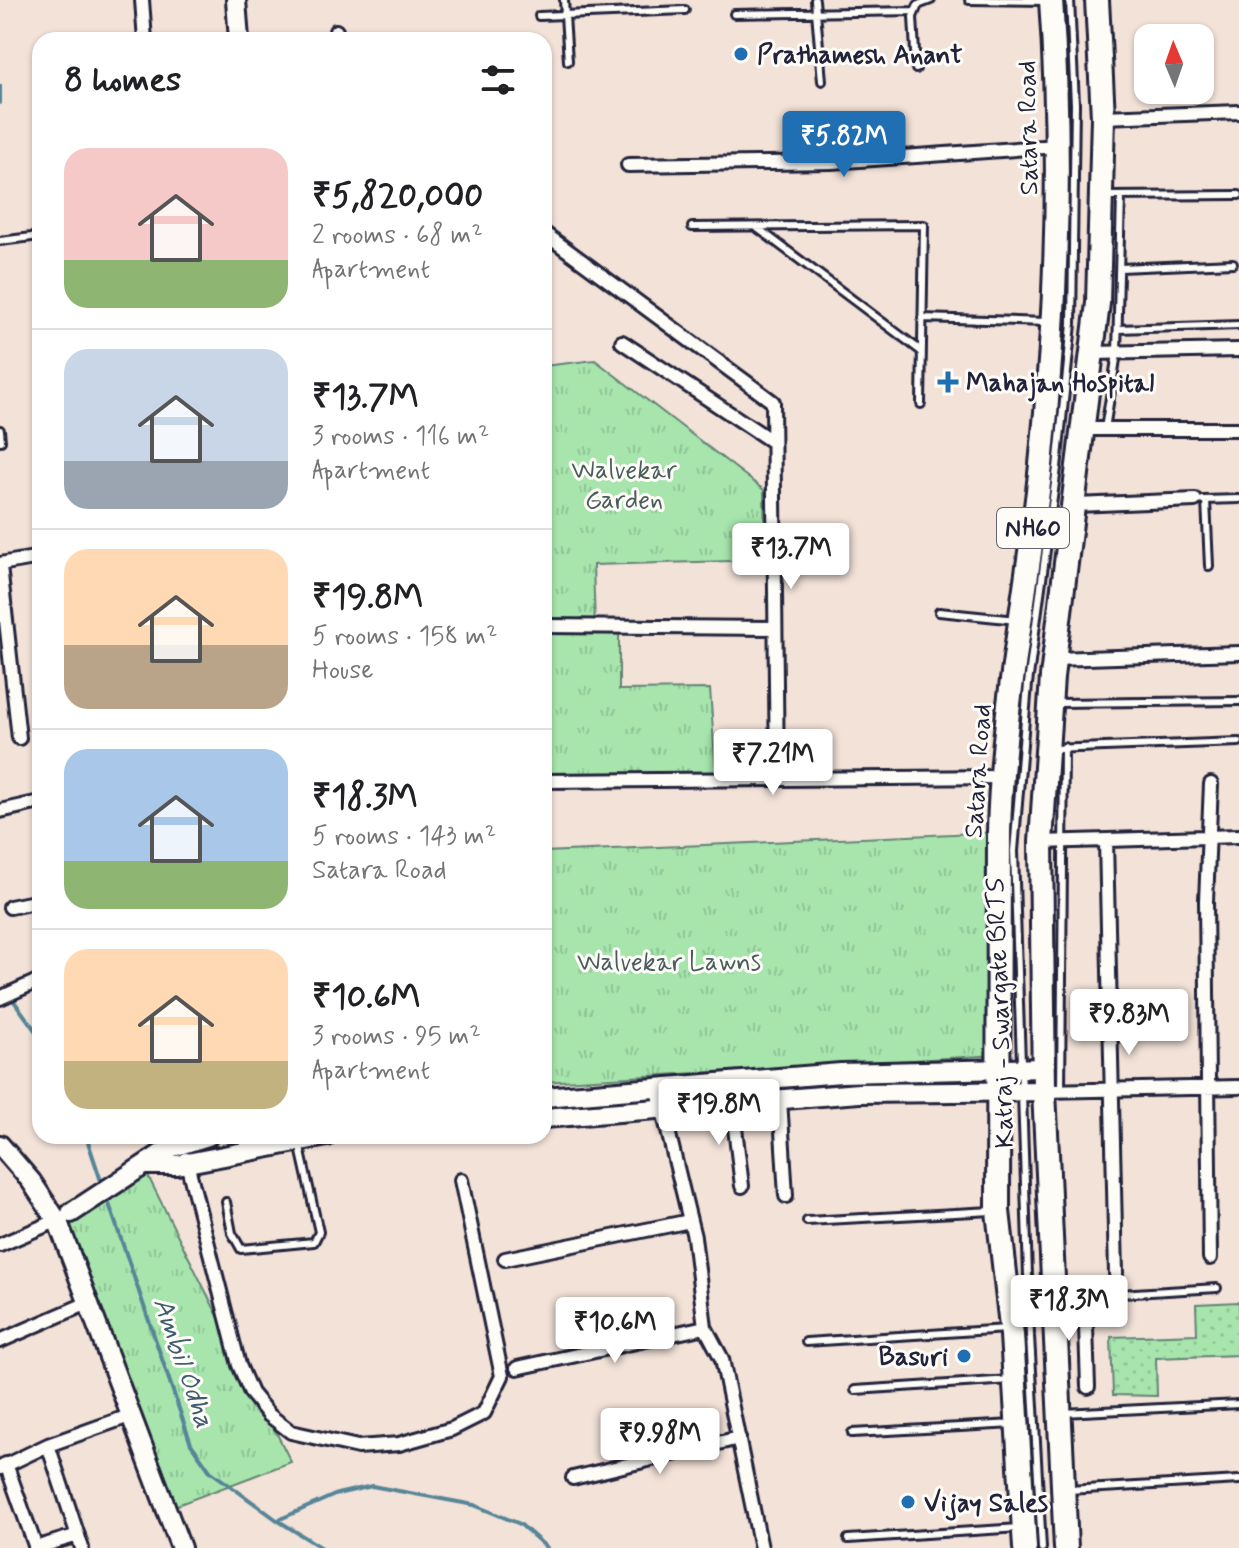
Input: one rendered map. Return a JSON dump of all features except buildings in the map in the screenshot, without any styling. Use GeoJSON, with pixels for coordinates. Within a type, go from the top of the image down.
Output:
{"type":"FeatureCollection","features":[{"type":"Feature","properties":{"kind":"highway","name":"Satara Road"},"geometry":{"type":"LineString","coordinates":[[1024,1538],[1011,1329],[998,1211],[1009,1091],[1001,777],[1041,466],[1053,322],[1058,146],[1052,0]]}},
{"type":"Feature","properties":{"kind":"highway","name":"NH60"},"geometry":{"type":"LineString","coordinates":[[1066,1548],[1053,1296],[1052,1092],[1043,1068],[1055,748],[1050,703],[1076,505],[1095,429],[1093,353],[1111,196],[1097,0]]}},
{"type":"Feature","properties":{"kind":"street"},"geometry":{"type":"LineString","coordinates":[[142,0],[144,32]]}},
{"type":"Feature","properties":{"kind":"street"},"geometry":{"type":"LineString","coordinates":[[236,0],[238,32]]}},
{"type":"Feature","properties":{"kind":"street"},"geometry":{"type":"LineString","coordinates":[[1103,117],[1239,112]]}},
{"type":"Feature","properties":{"kind":"street"},"geometry":{"type":"LineString","coordinates":[[628,165],[831,162],[1058,146]]}},
{"type":"Feature","properties":{"kind":"street"},"geometry":{"type":"LineString","coordinates":[[552,239],[773,402],[777,779]]}},
{"type":"Feature","properties":{"kind":"street"},"geometry":{"type":"LineString","coordinates":[[622,342],[773,442]]}},
{"type":"Feature","properties":{"kind":"street"},"geometry":{"type":"LineString","coordinates":[[1093,353],[1239,350]]}},
{"type":"Feature","properties":{"kind":"street"},"geometry":{"type":"LineString","coordinates":[[1095,429],[1239,429]]}},
{"type":"Feature","properties":{"kind":"street"},"geometry":{"type":"LineString","coordinates":[[1076,505],[1200,500]]}},
{"type":"Feature","properties":{"kind":"street"},"geometry":{"type":"LineString","coordinates":[[19,738],[0,565],[32,559]]}},
{"type":"Feature","properties":{"kind":"street"},"geometry":{"type":"LineString","coordinates":[[552,626],[774,628]]}},
{"type":"Feature","properties":{"kind":"street"},"geometry":{"type":"LineString","coordinates":[[1055,659],[1239,653]]}},
{"type":"Feature","properties":{"kind":"street"},"geometry":{"type":"LineString","coordinates":[[552,781],[1001,777]]}},
{"type":"Feature","properties":{"kind":"street"},"geometry":{"type":"LineString","coordinates":[[1210,1258],[1207,1087],[1211,784]]}},
{"type":"Feature","properties":{"kind":"street"},"geometry":{"type":"LineString","coordinates":[[0,811],[32,804]]}},
{"type":"Feature","properties":{"kind":"street"},"geometry":{"type":"LineString","coordinates":[[1052,842],[1239,836]]}},
{"type":"Feature","properties":{"kind":"street"},"geometry":{"type":"LineString","coordinates":[[1106,841],[1116,1274]]}},
{"type":"Feature","properties":{"kind":"street"},"geometry":{"type":"LineString","coordinates":[[10,907],[32,903]]}},
{"type":"Feature","properties":{"kind":"street"},"geometry":{"type":"LineString","coordinates":[[0,998],[32,983]]}},
{"type":"Feature","properties":{"kind":"street"},"geometry":{"type":"LineString","coordinates":[[552,1096],[841,1073],[1043,1068]]}},
{"type":"Feature","properties":{"kind":"street"},"geometry":{"type":"LineString","coordinates":[[657,1086],[690,1221],[705,1327],[722,1359],[761,1548]]}},
{"type":"Feature","properties":{"kind":"street"},"geometry":{"type":"LineString","coordinates":[[552,1117],[859,1093],[1111,1092],[1239,1087]]}},
{"type":"Feature","properties":{"kind":"street"},"geometry":{"type":"LineString","coordinates":[[780,1099],[786,1196]]}},
{"type":"Feature","properties":{"kind":"street"},"geometry":{"type":"LineString","coordinates":[[732,1103],[742,1186]]}},
{"type":"Feature","properties":{"kind":"street"},"geometry":{"type":"LineString","coordinates":[[0,1245],[65,1217],[182,1144],[239,1365],[251,1393],[269,1415],[291,1432],[358,1447],[399,1444],[452,1429],[484,1413],[502,1376],[461,1180]]}},
{"type":"Feature","properties":{"kind":"street"},"geometry":{"type":"LineString","coordinates":[[146,1165],[187,1163],[277,1144]]}},
{"type":"Feature","properties":{"kind":"street"},"geometry":{"type":"LineString","coordinates":[[1,1149],[65,1217],[90,1302],[181,1548]]}},
{"type":"Feature","properties":{"kind":"street"},"geometry":{"type":"LineString","coordinates":[[505,1259],[690,1221]]}},
{"type":"Feature","properties":{"kind":"street"},"geometry":{"type":"LineString","coordinates":[[1053,1296],[1085,1296],[1088,1387]]}},
{"type":"Feature","properties":{"kind":"street"},"geometry":{"type":"LineString","coordinates":[[0,1341],[90,1302]]}},
{"type":"Feature","properties":{"kind":"street"},"geometry":{"type":"LineString","coordinates":[[517,1368],[705,1327]]}},
{"type":"Feature","properties":{"kind":"street"},"geometry":{"type":"LineString","coordinates":[[78,1535],[35,1548],[3,1466],[48,1445],[132,1415]]}},
{"type":"Feature","properties":{"kind":"street"},"geometry":{"type":"LineString","coordinates":[[573,1478],[739,1438]]}},
{"type":"Feature","properties":{"kind":"street"},"geometry":{"type":"LineString","coordinates":[[48,1445],[82,1548]]}},
{"type":"Feature","properties":{"kind":"lane"},"geometry":{"type":"LineString","coordinates":[[564,0],[568,61]]}},
{"type":"Feature","properties":{"kind":"lane"},"geometry":{"type":"LineString","coordinates":[[815,0],[822,81]]}},
{"type":"Feature","properties":{"kind":"lane"},"geometry":{"type":"LineString","coordinates":[[734,14],[914,11],[931,0]]}},
{"type":"Feature","properties":{"kind":"lane"},"geometry":{"type":"LineString","coordinates":[[969,0],[1052,0]]}},
{"type":"Feature","properties":{"kind":"lane","name":"Katraj - Swargate BRTS"},"geometry":{"type":"LineString","coordinates":[[1009,1068],[1016,821],[1028,684],[1057,468],[1072,324],[1075,104],[1070,0]]}},
{"type":"Feature","properties":{"kind":"lane"},"geometry":{"type":"LineString","coordinates":[[539,16],[685,10]]}},
{"type":"Feature","properties":{"kind":"lane"},"geometry":{"type":"LineString","coordinates":[[914,11],[916,69]]}},
{"type":"Feature","properties":{"kind":"lane"},"geometry":{"type":"LineString","coordinates":[[1095,429],[1117,353],[1120,268],[1111,196],[1239,195]]}},
{"type":"Feature","properties":{"kind":"lane"},"geometry":{"type":"LineString","coordinates":[[692,227],[924,225],[921,404]]}},
{"type":"Feature","properties":{"kind":"lane"},"geometry":{"type":"LineString","coordinates":[[756,227],[921,351]]}},
{"type":"Feature","properties":{"kind":"lane"},"geometry":{"type":"LineString","coordinates":[[0,241],[32,237]]}},
{"type":"Feature","properties":{"kind":"lane"},"geometry":{"type":"LineString","coordinates":[[1120,268],[1233,263]]}},
{"type":"Feature","properties":{"kind":"lane"},"geometry":{"type":"LineString","coordinates":[[922,318],[1053,322]]}},
{"type":"Feature","properties":{"kind":"lane"},"geometry":{"type":"LineString","coordinates":[[1118,329],[1239,325]]}},
{"type":"Feature","properties":{"kind":"lane"},"geometry":{"type":"LineString","coordinates":[[0,430],[1,441]]}},
{"type":"Feature","properties":{"kind":"lane"},"geometry":{"type":"LineString","coordinates":[[1209,566],[1200,500],[1239,499]]}},
{"type":"Feature","properties":{"kind":"lane"},"geometry":{"type":"LineString","coordinates":[[939,612],[1020,621]]}},
{"type":"Feature","properties":{"kind":"lane"},"geometry":{"type":"LineString","coordinates":[[1050,703],[1239,701]]}},
{"type":"Feature","properties":{"kind":"lane"},"geometry":{"type":"LineString","coordinates":[[1055,748],[1239,742]]}},
{"type":"Feature","properties":{"kind":"lane"},"geometry":{"type":"LineString","coordinates":[[1052,842],[1052,1092]]}},
{"type":"Feature","properties":{"kind":"lane","name":"Katraj - Swargate BRTS"},"geometry":{"type":"LineString","coordinates":[[1009,1091],[1042,1548]]}},
{"type":"Feature","properties":{"kind":"lane"},"geometry":{"type":"LineString","coordinates":[[226,1202],[232,1233],[241,1249],[314,1242],[319,1232],[311,1144]]}},
{"type":"Feature","properties":{"kind":"lane"},"geometry":{"type":"LineString","coordinates":[[807,1221],[998,1211]]}},
{"type":"Feature","properties":{"kind":"lane"},"geometry":{"type":"LineString","coordinates":[[1085,1296],[1217,1288]]}},
{"type":"Feature","properties":{"kind":"lane"},"geometry":{"type":"LineString","coordinates":[[806,1342],[1011,1329]]}},
{"type":"Feature","properties":{"kind":"lane"},"geometry":{"type":"LineString","coordinates":[[855,1390],[1014,1379]]}},
{"type":"Feature","properties":{"kind":"lane"},"geometry":{"type":"LineString","coordinates":[[1059,1413],[1239,1404]]}},
{"type":"Feature","properties":{"kind":"lane"},"geometry":{"type":"LineString","coordinates":[[852,1433],[1017,1424]]}},
{"type":"Feature","properties":{"kind":"lane"},"geometry":{"type":"LineString","coordinates":[[1064,1491],[1239,1480]]}},
{"type":"Feature","properties":{"kind":"lane"},"geometry":{"type":"LineString","coordinates":[[848,1539],[1024,1538]]}},
{"type":"Feature","properties":{"kind":"green space","name":"Walvekar Garden"},"geometry":{"type":"Polygon","coordinates":[[[595,360],[764,490],[765,560],[593,565],[595,626],[552,626],[552,365],[595,360]]]}},
{"type":"Feature","properties":{"kind":"green space"},"geometry":{"type":"Polygon","coordinates":[[[619,626],[619,690],[710,689],[716,774],[552,781],[552,630],[619,626]]]}},
{"type":"Feature","properties":{"kind":"green space","name":"Walvekar Lawns"},"geometry":{"type":"Polygon","coordinates":[[[999,832],[998,1055],[552,1082],[552,852],[999,832]]]}},
{"type":"Feature","properties":{"kind":"green space"},"geometry":{"type":"Polygon","coordinates":[[[146,1172],[291,1462],[172,1507],[67,1224],[146,1172]]]}},
{"type":"Feature","properties":{"kind":"green space"},"geometry":{"type":"Polygon","coordinates":[[[1239,1302],[1239,1355],[1156,1358],[1157,1396],[1113,1395],[1111,1337],[1197,1334],[1196,1304],[1239,1302]]]}},
{"type":"Feature","properties":{"kind":"waterway","name":"Ambil Odha"},"geometry":{"type":"LineString","coordinates":[[0,86],[0,103]]}},
{"type":"Feature","properties":{"kind":"waterway","name":"Ambil Odha"},"geometry":{"type":"LineString","coordinates":[[11,997],[32,1026]]}},
{"type":"Feature","properties":{"kind":"waterway","name":"Ambil Odha"},"geometry":{"type":"LineString","coordinates":[[89,1144],[103,1187]]}},
{"type":"Feature","properties":{"kind":"waterway","name":"Ambil Odha"},"geometry":{"type":"LineString","coordinates":[[106,1195],[191,1444],[210,1471],[277,1520],[322,1548]]}},
{"type":"Feature","properties":{"kind":"waterway","name":"Ambil Odha"},"geometry":{"type":"LineString","coordinates":[[278,1520],[337,1494],[372,1486],[474,1505],[520,1524],[547,1548]]}},
{"type":"Feature","properties":{"kind":"place","name":"Prathamesh Anant"},"geometry":{"type":"Point","coordinates":[741,54]}},
{"type":"Feature","properties":{"kind":"place","name":"Mahajan Hospital"},"geometry":{"type":"Point","coordinates":[948,382]}},
{"type":"Feature","properties":{"kind":"place","name":"Basuri"},"geometry":{"type":"Point","coordinates":[964,1356]}},
{"type":"Feature","properties":{"kind":"place","name":"Vijay Sales"},"geometry":{"type":"Point","coordinates":[908,1502]}}]}
